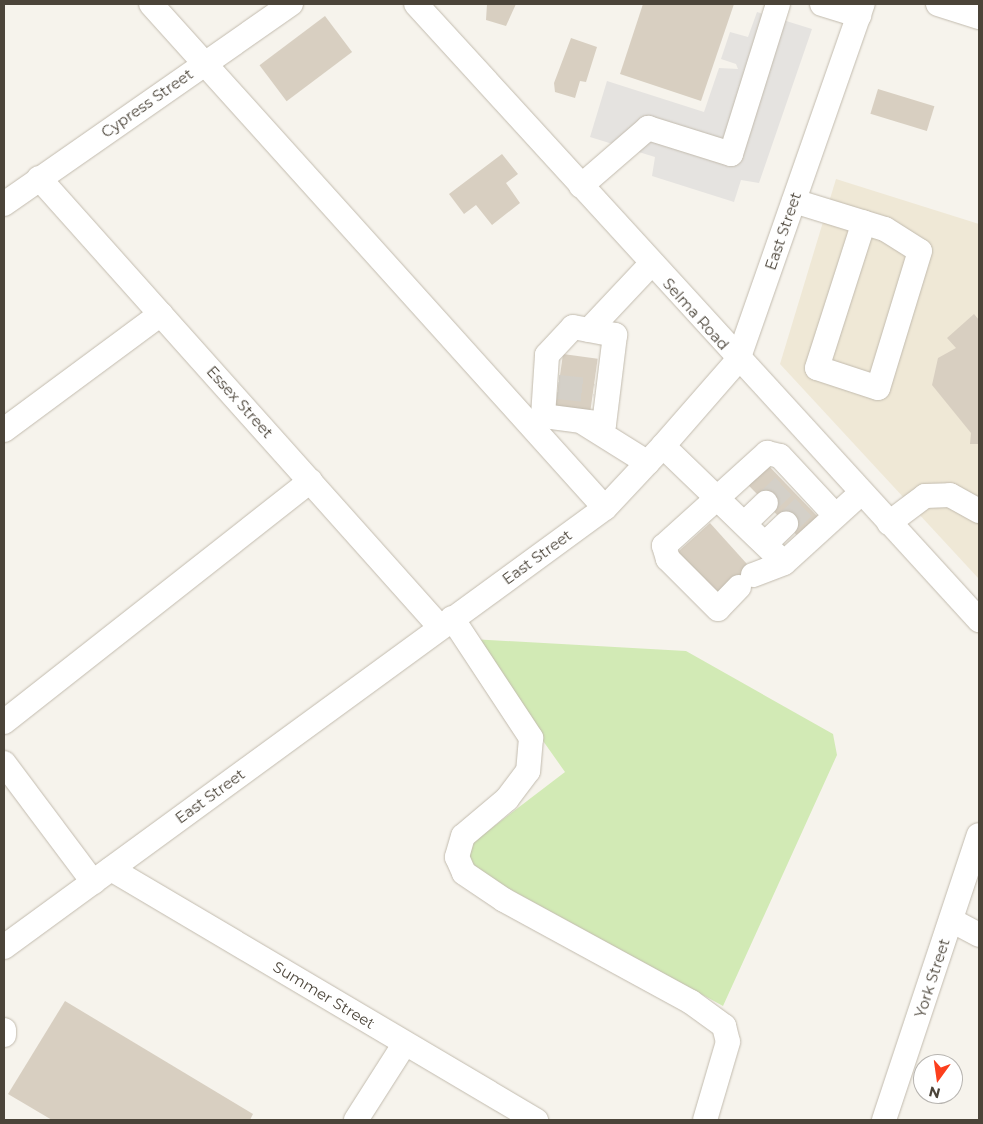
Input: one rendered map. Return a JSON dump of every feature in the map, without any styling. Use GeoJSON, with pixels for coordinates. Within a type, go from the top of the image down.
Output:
{"type":"FeatureCollection","features":[{"type":"Feature","properties":{"kind":"street"},"geometry":{"type":"LineString","coordinates":[[151,4],[605,508]]}},
{"type":"Feature","properties":{"kind":"street","name":"Cypress Street"},"geometry":{"type":"LineString","coordinates":[[4,204],[292,4]]}},
{"type":"Feature","properties":{"kind":"street","name":"Selma Road"},"geometry":{"type":"LineString","coordinates":[[416,4],[738,360],[979,620]]}},
{"type":"Feature","properties":{"kind":"street"},"geometry":{"type":"LineString","coordinates":[[581,186],[648,128],[731,154],[778,4]]}},
{"type":"Feature","properties":{"kind":"street"},"geometry":{"type":"LineString","coordinates":[[822,4],[861,9]]}},
{"type":"Feature","properties":{"kind":"street"},"geometry":{"type":"LineString","coordinates":[[938,4],[979,17]]}},
{"type":"Feature","properties":{"kind":"street","name":"East Street"},"geometry":{"type":"LineString","coordinates":[[4,947],[446,622],[605,508],[655,455],[738,360],[861,9]]}},
{"type":"Feature","properties":{"kind":"street","name":"Essex Street"},"geometry":{"type":"LineString","coordinates":[[39,178],[310,481],[446,622],[531,738],[528,771],[507,799],[462,836],[457,856],[464,873],[504,900],[691,1002],[724,1026],[728,1042],[705,1120]]}},
{"type":"Feature","properties":{"kind":"street"},"geometry":{"type":"LineString","coordinates":[[794,201],[864,222],[885,229],[920,251],[878,388],[817,368],[864,222]]}},
{"type":"Feature","properties":{"kind":"street"},"geometry":{"type":"LineString","coordinates":[[589,330],[651,264]]}},
{"type":"Feature","properties":{"kind":"street"},"geometry":{"type":"LineString","coordinates":[[4,430],[161,314]]}},
{"type":"Feature","properties":{"kind":"street"},"geometry":{"type":"LineString","coordinates":[[572,327],[589,330],[615,335],[601,392],[604,424],[543,416],[552,386],[547,355],[572,327]]}},
{"type":"Feature","properties":{"kind":"street"},"geometry":{"type":"LineString","coordinates":[[583,422],[655,455],[719,496],[784,563]]}},
{"type":"Feature","properties":{"kind":"street"},"geometry":{"type":"LineString","coordinates":[[835,515],[811,500],[791,479],[780,456],[767,453],[664,546],[668,559],[718,609],[746,581],[784,563],[861,492]]}},
{"type":"Feature","properties":{"kind":"street"},"geometry":{"type":"LineString","coordinates":[[4,722],[310,481]]}},
{"type":"Feature","properties":{"kind":"street"},"geometry":{"type":"LineString","coordinates":[[888,523],[925,496],[950,495],[979,511]]}},
{"type":"Feature","properties":{"kind":"street"},"geometry":{"type":"LineString","coordinates":[[745,523],[766,503]]}},
{"type":"Feature","properties":{"kind":"street"},"geometry":{"type":"LineString","coordinates":[[766,543],[786,524]]}},
{"type":"Feature","properties":{"kind":"street","name":"Summer Street"},"geometry":{"type":"LineString","coordinates":[[4,763],[102,875],[405,1042],[536,1120]]}},
{"type":"Feature","properties":{"kind":"street","name":"York Street"},"geometry":{"type":"LineString","coordinates":[[884,1120],[979,835]]}},
{"type":"Feature","properties":{"kind":"street"},"geometry":{"type":"LineString","coordinates":[[951,920],[979,934]]}},
{"type":"Feature","properties":{"kind":"street"},"geometry":{"type":"LineString","coordinates":[[4,1030],[4,1035]]}},
{"type":"Feature","properties":{"kind":"street"},"geometry":{"type":"LineString","coordinates":[[356,1120],[405,1042]]}},
{"type":"Feature","properties":{"kind":"shaded area"},"geometry":{"type":"Polygon","coordinates":[[[757,12],[812,29],[759,183],[741,180],[734,202],[652,176],[655,157],[590,137],[607,81],[704,112],[719,68],[738,69],[736,64],[721,59],[730,32],[748,37],[757,12]]]}},
{"type":"Feature","properties":{"kind":"shaded area"},"geometry":{"type":"Polygon","coordinates":[[[836,179],[979,224],[979,579],[780,364],[836,179]]]}},
{"type":"Feature","properties":{"kind":"green space"},"geometry":{"type":"Polygon","coordinates":[[[471,639],[686,651],[833,734],[837,755],[723,1006],[469,867],[468,846],[565,772],[471,639]]]}},
{"type":"Feature","properties":{"kind":"building"},"geometry":{"type":"Polygon","coordinates":[[[487,4],[516,4],[506,26],[486,20],[487,4]]]}},
{"type":"Feature","properties":{"kind":"building"},"geometry":{"type":"Polygon","coordinates":[[[643,4],[734,4],[701,101],[620,74],[643,4]]]}},
{"type":"Feature","properties":{"kind":"building"},"geometry":{"type":"Polygon","coordinates":[[[325,16],[352,52],[287,101],[260,65],[325,16]]]}},
{"type":"Feature","properties":{"kind":"building"},"geometry":{"type":"Polygon","coordinates":[[[571,38],[597,47],[586,82],[580,81],[575,98],[555,92],[554,83],[571,38]]]}},
{"type":"Feature","properties":{"kind":"building"},"geometry":{"type":"Polygon","coordinates":[[[878,89],[934,106],[927,131],[870,114],[878,89]]]}},
{"type":"Feature","properties":{"kind":"building"},"geometry":{"type":"Polygon","coordinates":[[[502,154],[518,174],[506,183],[520,203],[492,225],[476,205],[464,214],[449,194],[502,154]]]}},
{"type":"Feature","properties":{"kind":"building"},"geometry":{"type":"Polygon","coordinates":[[[974,314],[979,320],[979,444],[970,444],[971,433],[932,385],[938,358],[956,348],[947,338],[974,314]]]}},
{"type":"Feature","properties":{"kind":"building"},"geometry":{"type":"Polygon","coordinates":[[[563,354],[598,359],[590,416],[555,411],[563,354]]]}},
{"type":"Feature","properties":{"kind":"building"},"geometry":{"type":"Polygon","coordinates":[[[765,462],[821,520],[801,540],[745,481],[765,462]]]}},
{"type":"Feature","properties":{"kind":"building"},"geometry":{"type":"Polygon","coordinates":[[[710,523],[750,568],[718,596],[678,552],[710,523]]]}},
{"type":"Feature","properties":{"kind":"building"},"geometry":{"type":"Polygon","coordinates":[[[65,1001],[253,1114],[250,1120],[52,1120],[8,1094],[65,1001]]]}},
{"type":"Feature","properties":{"kind":"tunnel"},"geometry":{"type":"LineString","coordinates":[[558,387],[594,391]]}},
{"type":"Feature","properties":{"kind":"tunnel"},"geometry":{"type":"LineString","coordinates":[[766,503],[786,484]]}},
{"type":"Feature","properties":{"kind":"tunnel"},"geometry":{"type":"LineString","coordinates":[[786,524],[806,505]]}}]}
